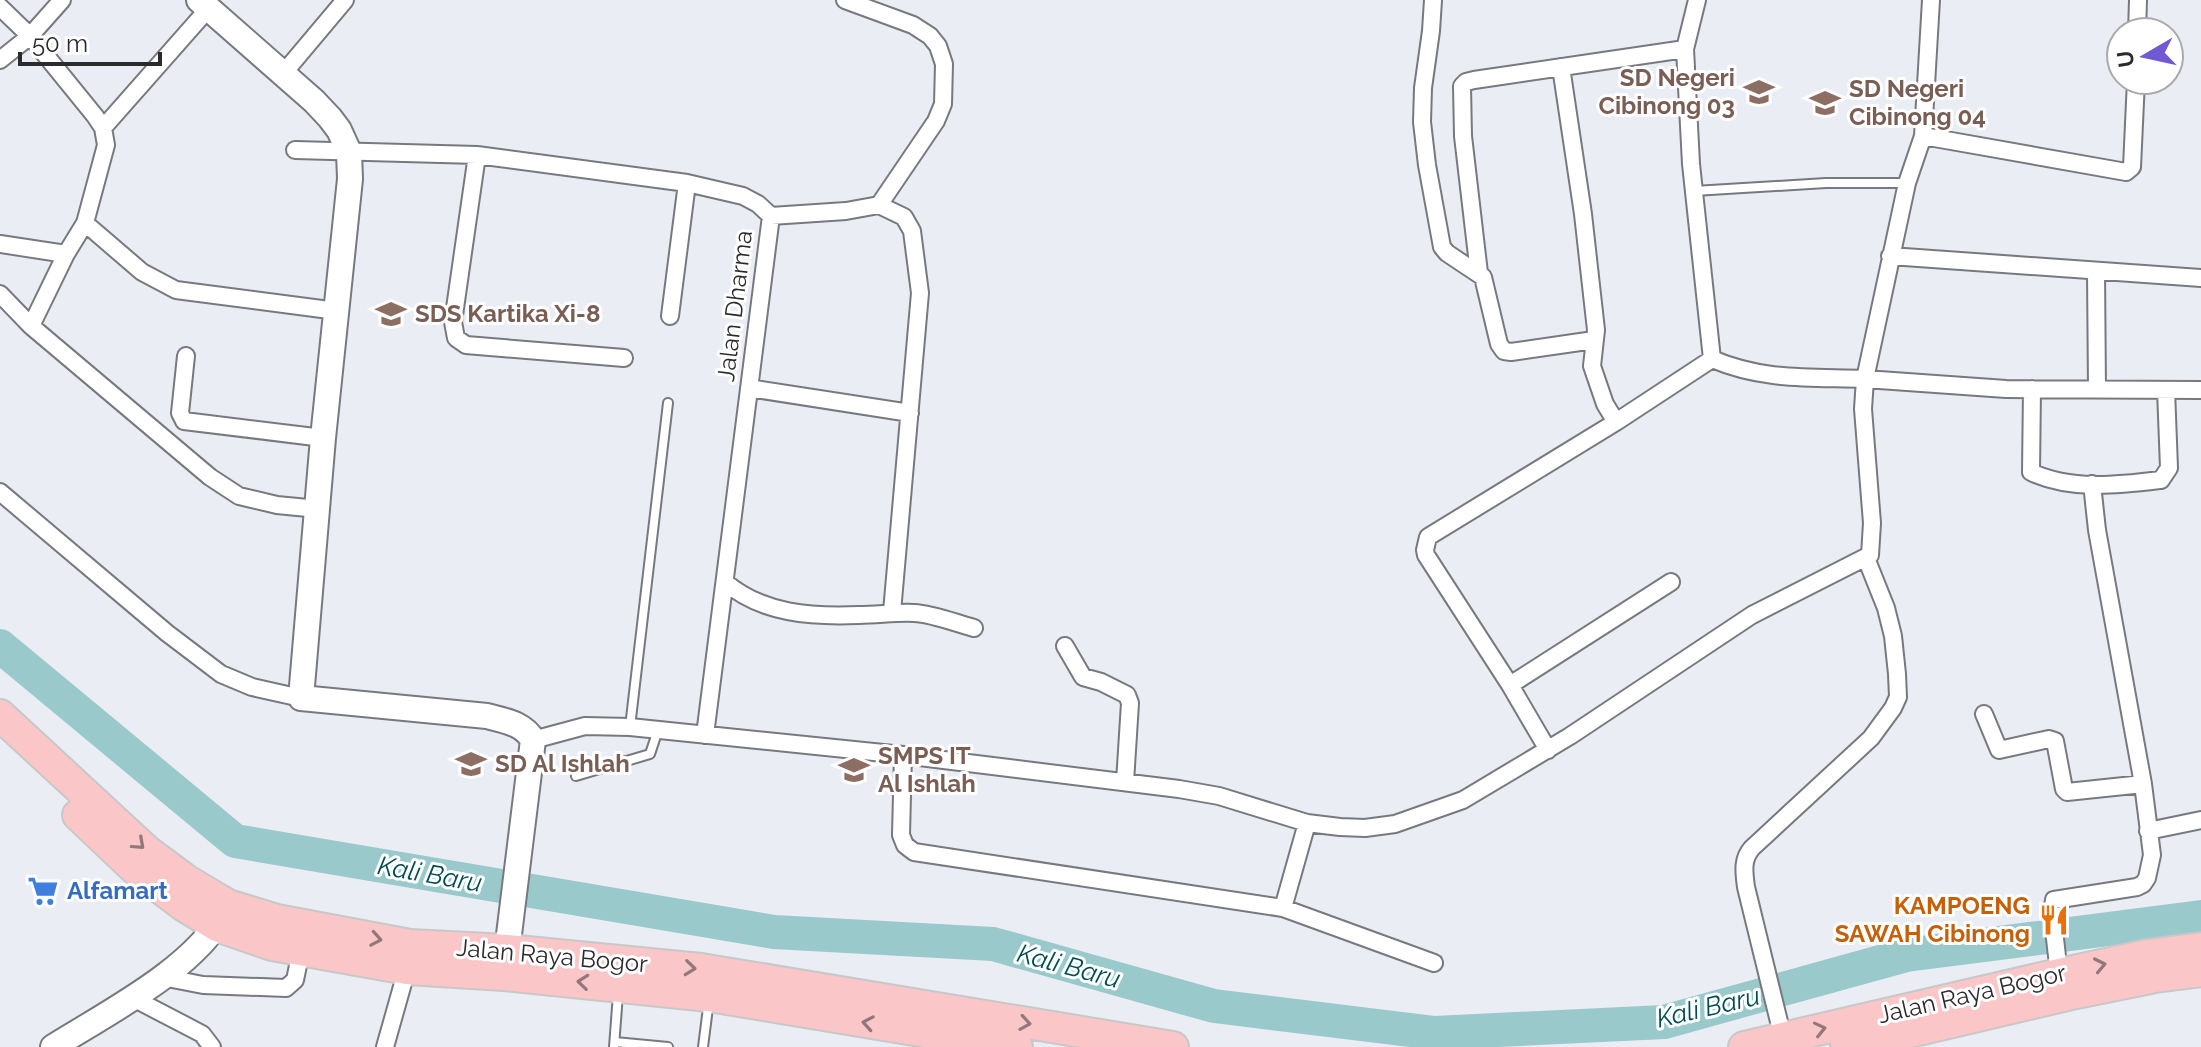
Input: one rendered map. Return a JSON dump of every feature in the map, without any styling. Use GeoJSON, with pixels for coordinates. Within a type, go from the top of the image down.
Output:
{"type":"FeatureCollection","features":[{"type":"Feature","properties":{"kind":"highway","name":"Jalan Raya Bogor"},"geometry":{"type":"LineString","coordinates":[[0,715],[147,851],[186,880],[223,916],[272,945],[407,969],[506,962],[701,969],[946,1023],[1017,1047]]}},
{"type":"Feature","properties":{"kind":"highway","name":"Jalan Raya Bogor"},"geometry":{"type":"LineString","coordinates":[[0,743],[135,869],[184,906],[223,916],[277,920],[506,962],[619,986],[1173,1047]]}},
{"type":"Feature","properties":{"kind":"highway","name":"Jalan Raya Bogor"},"geometry":{"type":"LineString","coordinates":[[1744,1047],[1779,1025],[2148,955],[2201,948]]}},
{"type":"Feature","properties":{"kind":"highway","name":"Jalan Raya Bogor"},"geometry":{"type":"LineString","coordinates":[[1848,1047],[1928,1033],[2076,993],[2201,971]]}},
{"type":"Feature","properties":{"kind":"street"},"geometry":{"type":"LineString","coordinates":[[0,60],[30,36],[62,0]]}},
{"type":"Feature","properties":{"kind":"street"},"geometry":{"type":"LineString","coordinates":[[282,75],[345,0]]}},
{"type":"Feature","properties":{"kind":"street"},"geometry":{"type":"LineString","coordinates":[[845,0],[913,25],[930,36],[938,46],[944,64],[943,104],[936,121],[879,205]]}},
{"type":"Feature","properties":{"kind":"street"},"geometry":{"type":"LineString","coordinates":[[1433,0],[1422,102],[1427,165],[1442,247],[1479,273]]}},
{"type":"Feature","properties":{"kind":"street"},"geometry":{"type":"LineString","coordinates":[[1697,0],[1685,49],[1694,191],[1712,359]]}},
{"type":"Feature","properties":{"kind":"street"},"geometry":{"type":"LineString","coordinates":[[533,740],[585,726],[630,727],[903,755],[1219,796],[1307,823],[1352,828],[1395,824],[1463,800],[1548,750],[1752,615],[1870,555],[1872,523],[1863,409],[1865,379],[1907,183],[1923,136],[1931,0]]}},
{"type":"Feature","properties":{"kind":"street"},"geometry":{"type":"LineString","coordinates":[[103,128],[204,4],[314,101],[339,130],[349,152],[350,179],[323,438],[301,698]]}},
{"type":"Feature","properties":{"kind":"street"},"geometry":{"type":"LineString","coordinates":[[0,7],[30,36],[103,128],[106,145],[85,223],[66,254],[31,326]]}},
{"type":"Feature","properties":{"kind":"street"},"geometry":{"type":"LineString","coordinates":[[1594,340],[1511,352],[1504,351],[1499,344],[1484,281],[1479,273],[1463,136],[1462,86],[1474,80],[1685,49]]}},
{"type":"Feature","properties":{"kind":"street"},"geometry":{"type":"LineString","coordinates":[[1561,67],[1583,214],[1596,330],[1592,366],[1605,404],[1616,422]]}},
{"type":"Feature","properties":{"kind":"street"},"geometry":{"type":"LineString","coordinates":[[1923,136],[2126,172],[2132,167],[2135,96]]}},
{"type":"Feature","properties":{"kind":"street","name":"Jalan Dharma"},"geometry":{"type":"LineString","coordinates":[[295,150],[477,155],[687,183],[743,196],[771,216],[705,735]]}},
{"type":"Feature","properties":{"kind":"street"},"geometry":{"type":"LineString","coordinates":[[477,155],[453,322],[456,338],[466,345],[624,358]]}},
{"type":"Feature","properties":{"kind":"street"},"geometry":{"type":"LineString","coordinates":[[670,316],[687,183]]}},
{"type":"Feature","properties":{"kind":"street"},"geometry":{"type":"LineString","coordinates":[[771,216],[846,211],[879,205],[909,223],[916,251],[920,293],[892,612]]}},
{"type":"Feature","properties":{"kind":"street"},"geometry":{"type":"LineString","coordinates":[[85,223],[142,272],[176,290],[337,311]]}},
{"type":"Feature","properties":{"kind":"street"},"geometry":{"type":"LineString","coordinates":[[0,244],[66,254]]}},
{"type":"Feature","properties":{"kind":"street"},"geometry":{"type":"LineString","coordinates":[[1890,256],[2201,278]]}},
{"type":"Feature","properties":{"kind":"street"},"geometry":{"type":"LineString","coordinates":[[2096,272],[2097,390]]}},
{"type":"Feature","properties":{"kind":"street"},"geometry":{"type":"LineString","coordinates":[[0,294],[31,326],[210,477],[239,496],[277,505],[318,509]]}},
{"type":"Feature","properties":{"kind":"street"},"geometry":{"type":"LineString","coordinates":[[186,356],[180,413],[184,421],[323,438]]}},
{"type":"Feature","properties":{"kind":"street"},"geometry":{"type":"LineString","coordinates":[[1712,359],[1737,369],[1769,376],[2032,389],[2201,390]]}},
{"type":"Feature","properties":{"kind":"street"},"geometry":{"type":"LineString","coordinates":[[1548,750],[1426,555],[1426,541],[1712,359]]}},
{"type":"Feature","properties":{"kind":"street"},"geometry":{"type":"LineString","coordinates":[[749,388],[910,413]]}},
{"type":"Feature","properties":{"kind":"street"},"geometry":{"type":"LineString","coordinates":[[2032,389],[2031,472],[2057,481],[2119,485],[2161,480],[2167,474],[2166,390]]}},
{"type":"Feature","properties":{"kind":"street"},"geometry":{"type":"LineString","coordinates":[[2059,974],[2052,912],[2054,900],[2137,887],[2147,878],[2152,855],[2143,784],[2097,530],[2092,484]]}},
{"type":"Feature","properties":{"kind":"street"},"geometry":{"type":"LineString","coordinates":[[0,492],[167,633],[221,674],[252,687],[301,698],[487,716],[527,730],[533,740],[506,962]]}},
{"type":"Feature","properties":{"kind":"street"},"geometry":{"type":"LineString","coordinates":[[1779,1025],[1746,887],[1746,855],[1871,738],[1898,697],[1893,636],[1886,608],[1866,558]]}},
{"type":"Feature","properties":{"kind":"street"},"geometry":{"type":"LineString","coordinates":[[725,582],[751,601],[799,613],[827,616],[919,613],[974,628]]}},
{"type":"Feature","properties":{"kind":"street"},"geometry":{"type":"LineString","coordinates":[[1510,685],[1671,582]]}},
{"type":"Feature","properties":{"kind":"street"},"geometry":{"type":"LineString","coordinates":[[1065,646],[1083,677],[1127,695],[1130,703],[1125,782]]}},
{"type":"Feature","properties":{"kind":"street"},"geometry":{"type":"LineString","coordinates":[[1984,714],[1999,750],[2049,739],[2055,741],[2067,792],[2143,784]]}},
{"type":"Feature","properties":{"kind":"street"},"geometry":{"type":"LineString","coordinates":[[903,755],[901,835],[905,845],[914,852],[1283,908],[1434,963]]}},
{"type":"Feature","properties":{"kind":"street"},"geometry":{"type":"LineString","coordinates":[[2148,831],[2201,820]]}},
{"type":"Feature","properties":{"kind":"street"},"geometry":{"type":"LineString","coordinates":[[1283,908],[1307,823]]}},
{"type":"Feature","properties":{"kind":"street"},"geometry":{"type":"LineString","coordinates":[[53,1047],[190,956],[223,916]]}},
{"type":"Feature","properties":{"kind":"street"},"geometry":{"type":"LineString","coordinates":[[162,977],[203,985],[286,988],[295,980],[301,951]]}},
{"type":"Feature","properties":{"kind":"street"},"geometry":{"type":"LineString","coordinates":[[385,1047],[407,969]]}},
{"type":"Feature","properties":{"kind":"street"},"geometry":{"type":"LineString","coordinates":[[131,997],[202,1034],[212,1047]]}},
{"type":"Feature","properties":{"kind":"lane"},"geometry":{"type":"LineString","coordinates":[[1694,191],[1826,183],[1907,183]]}},
{"type":"Feature","properties":{"kind":"lane"},"geometry":{"type":"LineString","coordinates":[[630,727],[668,403]]}},
{"type":"Feature","properties":{"kind":"lane"},"geometry":{"type":"LineString","coordinates":[[576,776],[650,754],[658,729]]}},
{"type":"Feature","properties":{"kind":"lane"},"geometry":{"type":"LineString","coordinates":[[619,986],[614,1044],[668,1047]]}},
{"type":"Feature","properties":{"kind":"lane"},"geometry":{"type":"LineString","coordinates":[[703,1047],[709,996]]}},
{"type":"Feature","properties":{"kind":"waterway","name":"Kali Baru"},"geometry":{"type":"LineString","coordinates":[[0,646],[235,841],[774,932],[993,944],[1214,1006],[1435,1033],[1664,1022],[1906,955],[2201,917]]}},
{"type":"Feature","properties":{"kind":"place","name":"SD Negeri Cibinong 03"},"geometry":{"type":"Point","coordinates":[1759,92]}},
{"type":"Feature","properties":{"kind":"place","name":"SD Negeri Cibinong 04"},"geometry":{"type":"Point","coordinates":[1825,103]}},
{"type":"Feature","properties":{"kind":"place","name":"SDS Kartika Xi-8"},"geometry":{"type":"Point","coordinates":[391,314]}},
{"type":"Feature","properties":{"kind":"place","name":"SD Al Ishlah"},"geometry":{"type":"Point","coordinates":[471,764]}},
{"type":"Feature","properties":{"kind":"place","name":"SMPS IT Al Ishlah"},"geometry":{"type":"Point","coordinates":[854,770]}},
{"type":"Feature","properties":{"kind":"place","name":"Alfamart"},"geometry":{"type":"Point","coordinates":[43,891]}},
{"type":"Feature","properties":{"kind":"place","name":"KAMPOENG SAWAH Cibinong"},"geometry":{"type":"Point","coordinates":[2054,920]}}]}
